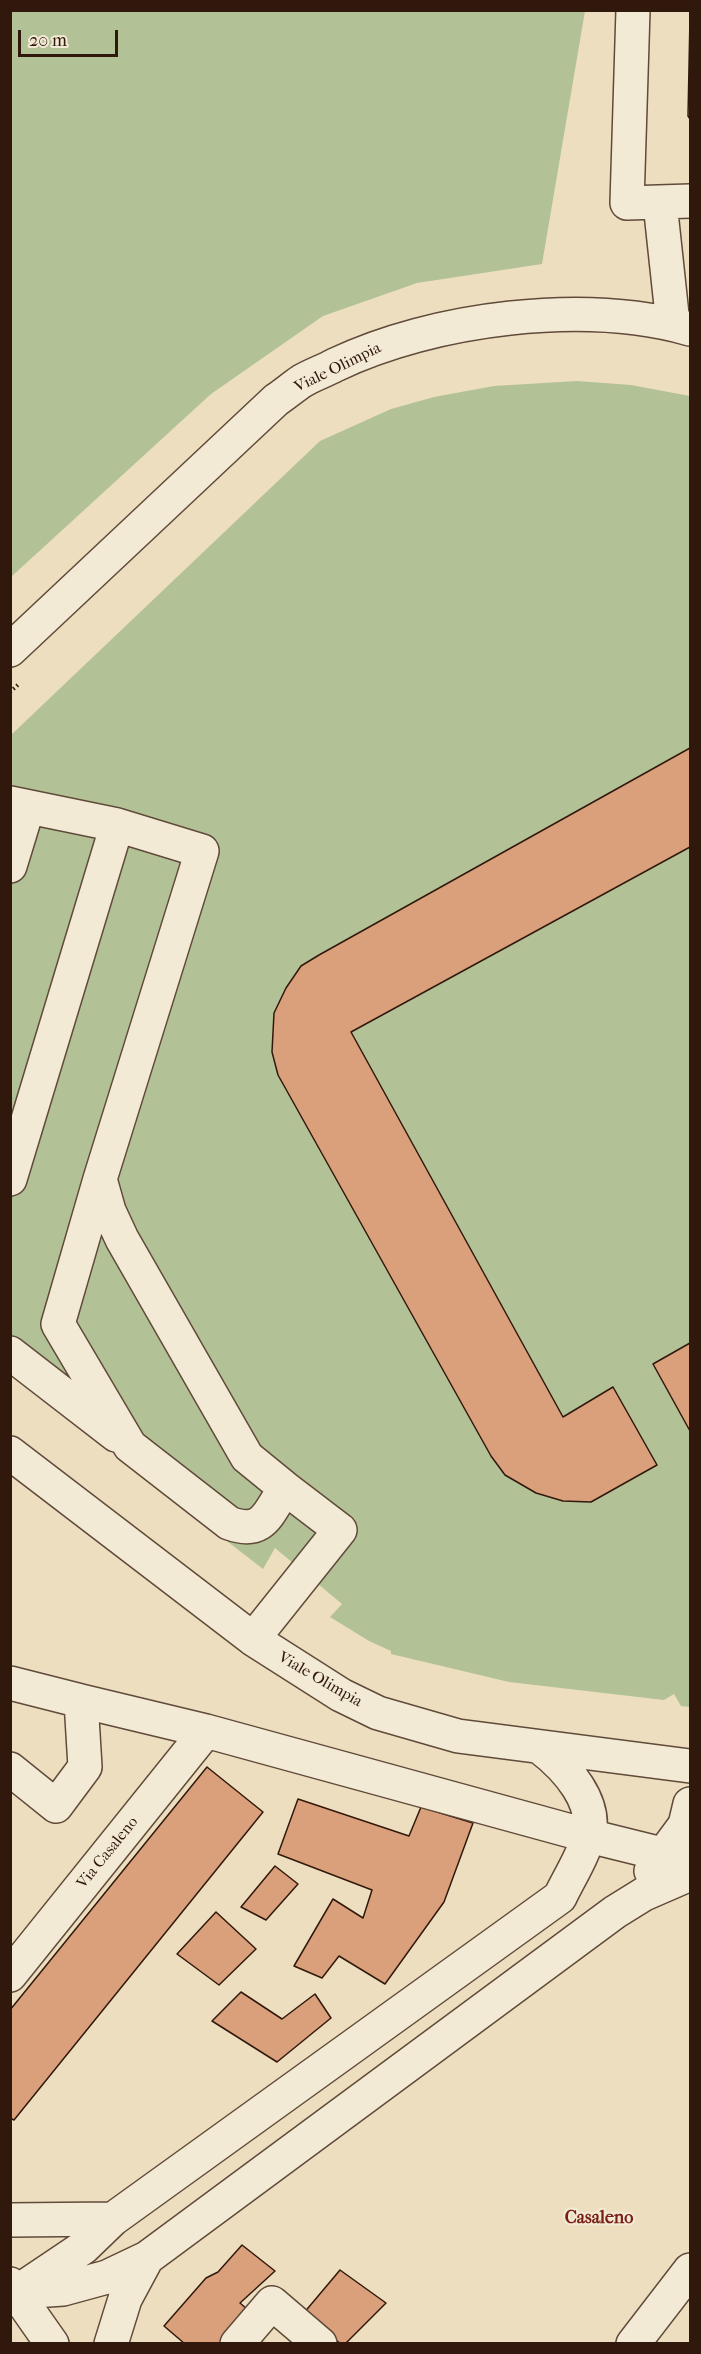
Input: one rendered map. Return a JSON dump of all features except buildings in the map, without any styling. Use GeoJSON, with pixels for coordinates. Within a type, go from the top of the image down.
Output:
{"type":"FeatureCollection","features":[{"type":"Feature","properties":{"kind":"street"},"geometry":{"type":"LineString","coordinates":[[633,10],[627,203],[675,202],[682,327]]}},
{"type":"Feature","properties":{"kind":"street","name":"Viale Olimpia"},"geometry":{"type":"LineString","coordinates":[[10,650],[276,400],[303,381],[387,344],[441,329],[497,321],[557,315],[613,317],[682,327]]}},
{"type":"Feature","properties":{"kind":"street"},"geometry":{"type":"LineString","coordinates":[[10,866],[19,805],[117,825],[202,851],[100,1179],[58,1324],[130,1446]]}},
{"type":"Feature","properties":{"kind":"street"},"geometry":{"type":"LineString","coordinates":[[10,1179],[117,825]]}},
{"type":"Feature","properties":{"kind":"street"},"geometry":{"type":"LineString","coordinates":[[100,1179],[109,1210],[122,1239],[247,1457],[340,1530],[253,1640]]}},
{"type":"Feature","properties":{"kind":"street"},"geometry":{"type":"LineString","coordinates":[[10,1353],[229,1523],[241,1527],[254,1527],[262,1521],[285,1488]]}},
{"type":"Feature","properties":{"kind":"street","name":"Viale Olimpia"},"geometry":{"type":"LineString","coordinates":[[10,1453],[253,1640],[341,1695],[378,1713],[458,1736],[690,1766]]}},
{"type":"Feature","properties":{"kind":"street"},"geometry":{"type":"LineString","coordinates":[[10,1683],[206,1731],[682,1863]]}},
{"type":"Feature","properties":{"kind":"street"},"geometry":{"type":"LineString","coordinates":[[10,1768],[56,1806],[85,1767],[81,1701]]}},
{"type":"Feature","properties":{"kind":"street","name":"Via Casaleno"},"geometry":{"type":"LineString","coordinates":[[10,1974],[206,1731]]}},
{"type":"Feature","properties":{"kind":"street"},"geometry":{"type":"LineString","coordinates":[[14,2288],[84,2247],[113,2219],[560,1897],[589,1836],[589,1814],[573,1779],[560,1763],[541,1748]]}},
{"type":"Feature","properties":{"kind":"street"},"geometry":{"type":"LineString","coordinates":[[14,2288],[63,2289],[107,2277],[147,2258],[682,1863],[685,1825],[690,1804]]}},
{"type":"Feature","properties":{"kind":"street"},"geometry":{"type":"LineString","coordinates":[[10,2220],[113,2219]]}},
{"type":"Feature","properties":{"kind":"street"},"geometry":{"type":"LineString","coordinates":[[111,2343],[125,2298],[147,2258]]}},
{"type":"Feature","properties":{"kind":"street"},"geometry":{"type":"LineString","coordinates":[[633,2343],[690,2270]]}},
{"type":"Feature","properties":{"kind":"street"},"geometry":{"type":"LineString","coordinates":[[14,2288],[52,2343]]}},
{"type":"Feature","properties":{"kind":"street"},"geometry":{"type":"LineString","coordinates":[[237,2343],[272,2303],[320,2343]]}},
{"type":"Feature","properties":{"kind":"green space"},"geometry":{"type":"Polygon","coordinates":[[[11,10],[585,11],[542,264],[417,283],[323,316],[211,394],[11,577],[11,10]]]}},
{"type":"Feature","properties":{"kind":"green space"},"geometry":{"type":"Polygon","coordinates":[[[577,381],[631,385],[690,396],[690,1707],[681,1706],[674,1694],[664,1700],[509,1682],[391,1654],[391,1651],[369,1641],[330,1617],[342,1604],[275,1548],[263,1569],[11,1374],[11,735],[320,441],[391,409],[434,397],[494,386],[577,381]]]}},
{"type":"Feature","properties":{"kind":"district","name":"Casaleno"},"geometry":{"type":"Point","coordinates":[599,2219]}}]}
